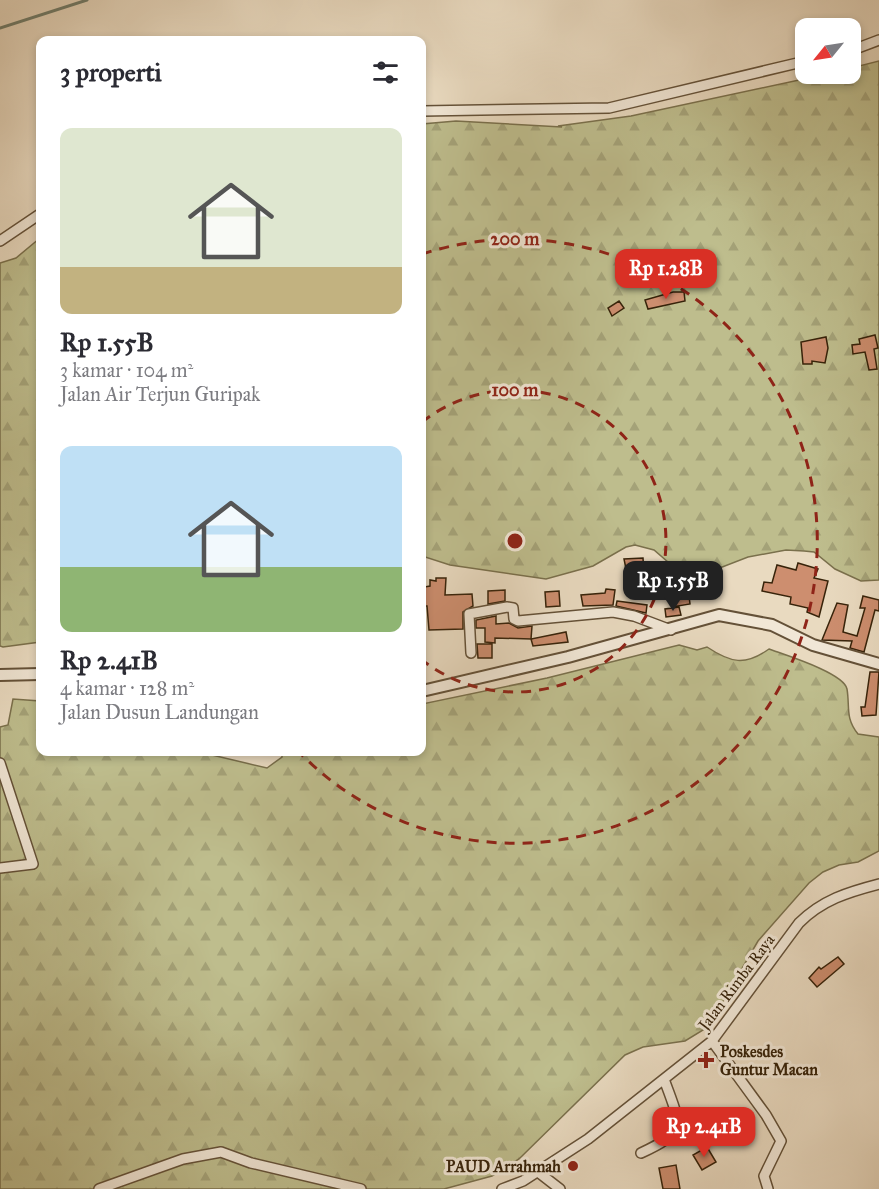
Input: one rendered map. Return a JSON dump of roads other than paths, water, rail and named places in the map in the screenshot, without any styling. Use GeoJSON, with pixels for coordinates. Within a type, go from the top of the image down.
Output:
{"type":"FeatureCollection","features":[{"type":"Feature","properties":{"kind":"street"},"geometry":{"type":"LineString","coordinates":[[861,47],[879,40]]}},
{"type":"Feature","properties":{"kind":"street"},"geometry":{"type":"LineString","coordinates":[[426,111],[609,108],[795,64]]}},
{"type":"Feature","properties":{"kind":"street"},"geometry":{"type":"LineString","coordinates":[[0,241],[36,217]]}},
{"type":"Feature","properties":{"kind":"street"},"geometry":{"type":"LineString","coordinates":[[471,653],[468,614],[507,607],[513,608],[514,619],[518,621],[614,612],[634,616],[671,630]]}},
{"type":"Feature","properties":{"kind":"street"},"geometry":{"type":"LineString","coordinates":[[426,690],[671,630],[712,615],[772,625],[813,645],[879,664]]}},
{"type":"Feature","properties":{"kind":"street"},"geometry":{"type":"LineString","coordinates":[[0,675],[36,674]]}},
{"type":"Feature","properties":{"kind":"street"},"geometry":{"type":"LineString","coordinates":[[0,763],[33,864],[0,868]]}},
{"type":"Feature","properties":{"kind":"street","name":"Jalan Rimba Raya"},"geometry":{"type":"LineString","coordinates":[[502,1189],[538,1172],[588,1139],[712,1041],[806,916],[841,894],[879,884]]}},
{"type":"Feature","properties":{"kind":"street"},"geometry":{"type":"LineString","coordinates":[[712,1041],[766,1114],[782,1141],[764,1176],[768,1189]]}},
{"type":"Feature","properties":{"kind":"street"},"geometry":{"type":"LineString","coordinates":[[641,1153],[667,1141],[676,1128],[677,1117],[664,1079]]}},
{"type":"Feature","properties":{"kind":"street"},"geometry":{"type":"LineString","coordinates":[[99,1189],[183,1159],[221,1152],[251,1163],[360,1189]]}},
{"type":"Feature","properties":{"kind":"street"},"geometry":{"type":"LineString","coordinates":[[538,1172],[560,1189]]}},
{"type":"Feature","properties":{"kind":"waterway"},"geometry":{"type":"LineString","coordinates":[[0,28],[87,0]]}},
{"type":"Feature","properties":{"kind":"place","name":"Poskesdes Guntur Macan"},"geometry":{"type":"Point","coordinates":[706,1060]}},
{"type":"Feature","properties":{"kind":"place","name":"PAUD Arrahmah"},"geometry":{"type":"Point","coordinates":[573,1166]}}]}
